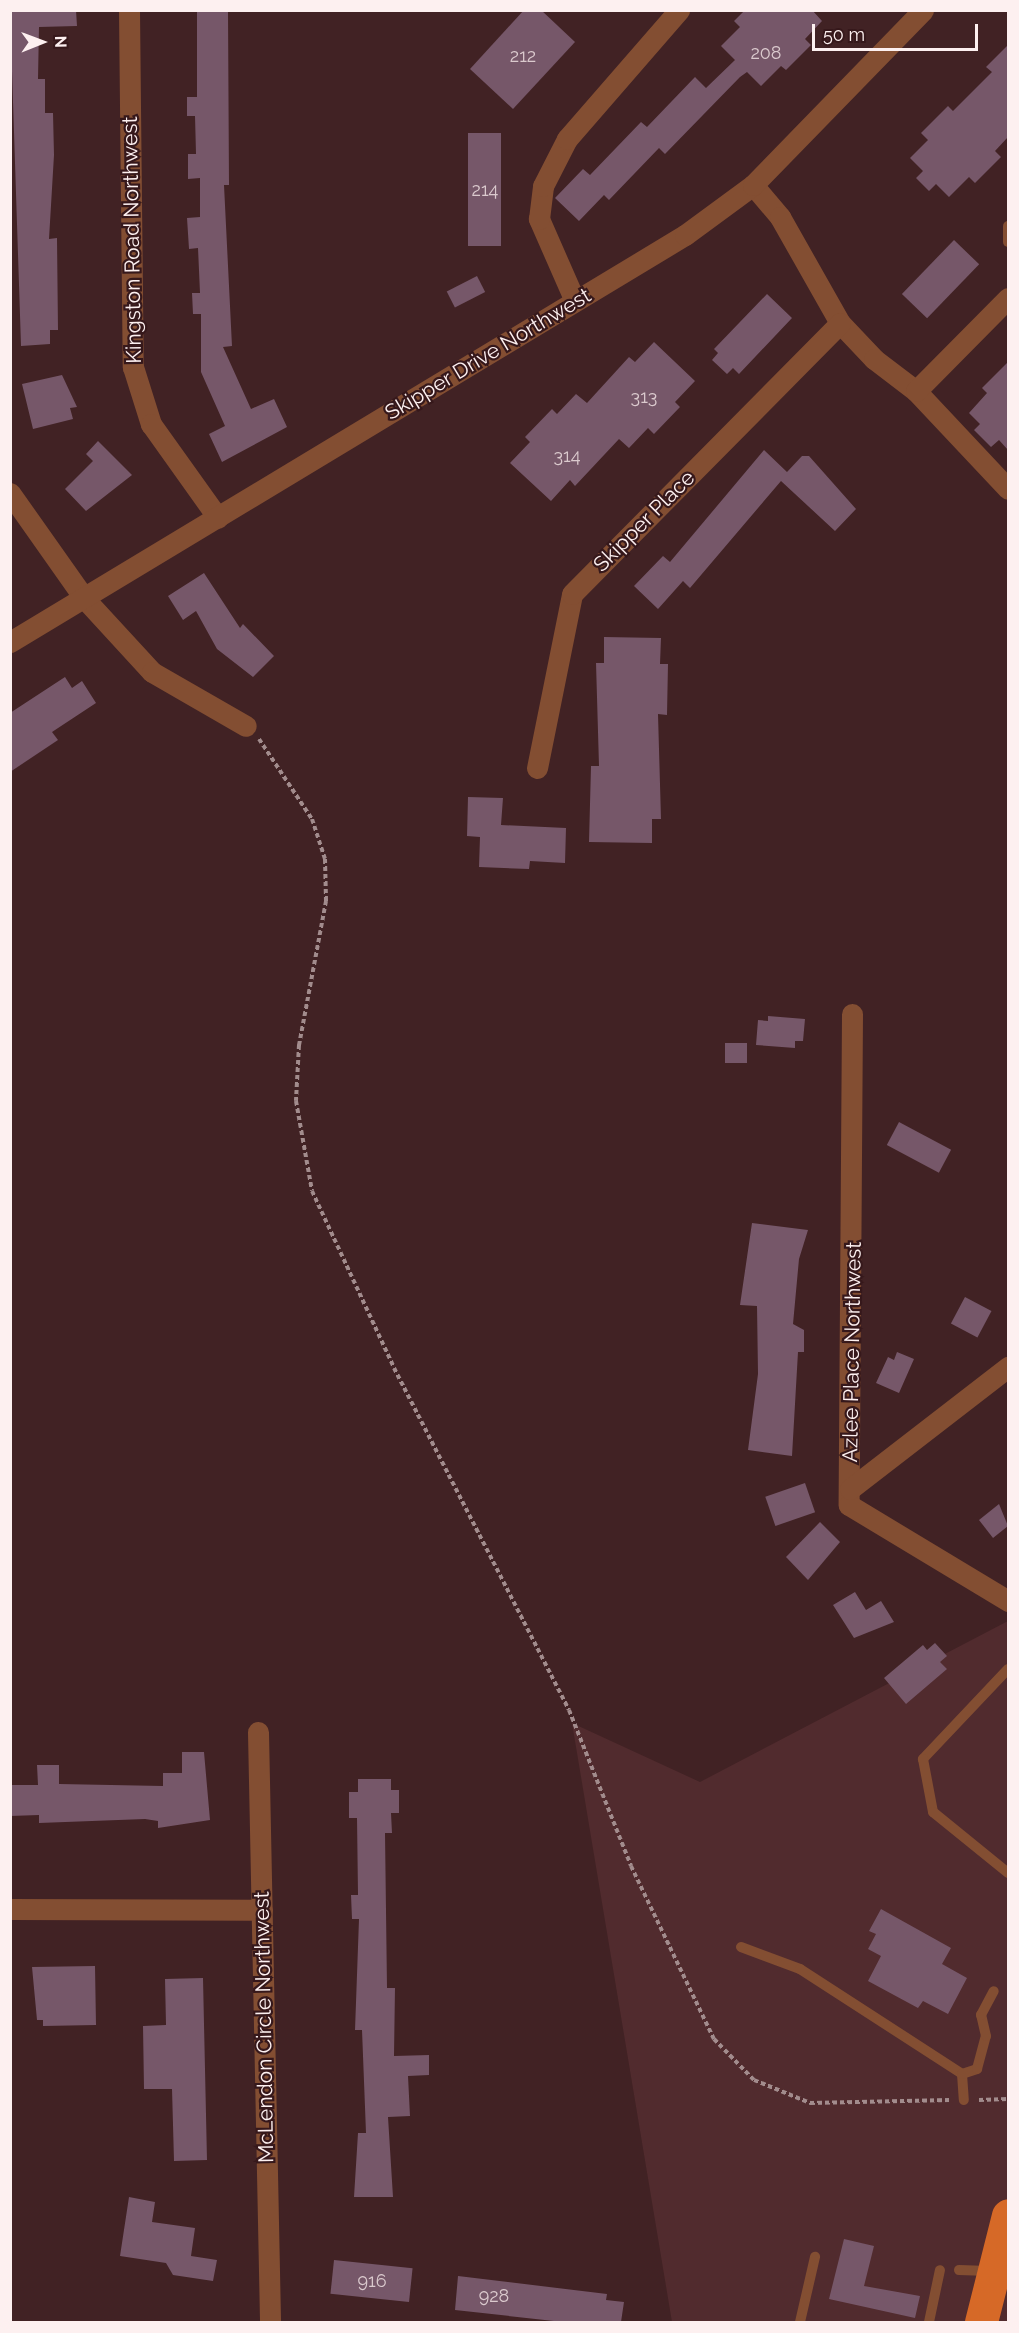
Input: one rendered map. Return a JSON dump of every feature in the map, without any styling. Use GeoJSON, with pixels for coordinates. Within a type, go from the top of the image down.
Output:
{"type":"FeatureCollection","features":[{"type":"Feature","properties":{"kind":"main road"},"geometry":{"type":"LineString","coordinates":[[981,2322],[1008,2215]]}},
{"type":"Feature","properties":{"kind":"street","name":"Kingston Road Northwest"},"geometry":{"type":"LineString","coordinates":[[129,10],[133,367],[151,424],[218,518]]}},
{"type":"Feature","properties":{"kind":"street"},"geometry":{"type":"LineString","coordinates":[[575,301],[552,255],[540,219],[543,186],[567,139],[679,10]]}},
{"type":"Feature","properties":{"kind":"street","name":"Skipper Drive Northwest"},"geometry":{"type":"LineString","coordinates":[[10,642],[685,235],[753,184],[923,10]]}},
{"type":"Feature","properties":{"kind":"street"},"geometry":{"type":"LineString","coordinates":[[753,184],[780,217],[840,323],[874,359],[916,391],[1008,489]]}},
{"type":"Feature","properties":{"kind":"street"},"geometry":{"type":"LineString","coordinates":[[916,391],[1008,298]]}},
{"type":"Feature","properties":{"kind":"street","name":"Skipper Place"},"geometry":{"type":"LineString","coordinates":[[537,768],[572,594],[840,323]]}},
{"type":"Feature","properties":{"kind":"street"},"geometry":{"type":"LineString","coordinates":[[10,493],[84,598],[152,672],[246,726]]}},
{"type":"Feature","properties":{"kind":"street","name":"Azlee Place Northwest"},"geometry":{"type":"LineString","coordinates":[[852,1014],[849,1505],[1008,1601]]}},
{"type":"Feature","properties":{"kind":"street"},"geometry":{"type":"LineString","coordinates":[[850,1490],[1008,1367]]}},
{"type":"Feature","properties":{"kind":"street","name":"McLendon Circle Northwest"},"geometry":{"type":"LineString","coordinates":[[258,1732],[270,2322]]}},
{"type":"Feature","properties":{"kind":"street"},"geometry":{"type":"LineString","coordinates":[[10,1909],[262,1910]]}},
{"type":"Feature","properties":{"kind":"lane"},"geometry":{"type":"LineString","coordinates":[[1008,226],[1008,242]]}},
{"type":"Feature","properties":{"kind":"lane"},"geometry":{"type":"LineString","coordinates":[[1008,1669],[923,1759],[933,1812],[1008,1873]]}},
{"type":"Feature","properties":{"kind":"lane"},"geometry":{"type":"LineString","coordinates":[[741,1947],[800,1969],[962,2074]]}},
{"type":"Feature","properties":{"kind":"lane"},"geometry":{"type":"LineString","coordinates":[[962,2074],[977,2069],[986,2036],[981,2015],[994,1991]]}},
{"type":"Feature","properties":{"kind":"lane"},"geometry":{"type":"LineString","coordinates":[[962,2074],[964,2100]]}},
{"type":"Feature","properties":{"kind":"lane"},"geometry":{"type":"LineString","coordinates":[[800,2322],[815,2256]]}},
{"type":"Feature","properties":{"kind":"lane"},"geometry":{"type":"LineString","coordinates":[[928,2322],[940,2270]]}},
{"type":"Feature","properties":{"kind":"lane"},"geometry":{"type":"LineString","coordinates":[[959,2270],[993,2271]]}},
{"type":"Feature","properties":{"kind":"path"},"geometry":{"type":"LineString","coordinates":[[246,726],[294,788],[312,819],[325,859],[327,901],[299,1045],[296,1101],[312,1191],[394,1368],[569,1710],[631,1866],[714,2039],[754,2080],[810,2103],[1008,2099]]}},
{"type":"Feature","properties":{"kind":"shaded area"},"geometry":{"type":"Polygon","coordinates":[[[1008,1621],[1008,2322],[672,2322],[572,1723],[700,1782],[1008,1621]]]}},
{"type":"Feature","properties":{"kind":"building"},"geometry":{"type":"Polygon","coordinates":[[[10,10],[76,10],[77,26],[39,27],[38,79],[45,79],[45,113],[53,113],[54,155],[49,239],[57,238],[58,330],[50,330],[50,344],[21,346],[10,10]]]}},
{"type":"Feature","properties":{"kind":"building"},"geometry":{"type":"Polygon","coordinates":[[[197,10],[228,10],[229,185],[224,185],[232,346],[223,347],[251,409],[274,399],[287,427],[222,462],[209,434],[225,426],[201,372],[201,314],[193,314],[192,293],[200,293],[198,248],[189,249],[187,218],[200,217],[200,178],[188,179],[188,154],[196,154],[195,116],[187,116],[187,97],[197,97],[197,10]]]}},
{"type":"Feature","properties":{"kind":"building"},"geometry":{"type":"Polygon","coordinates":[[[524,10],[541,10],[575,42],[513,109],[470,69],[524,10]]]}},
{"type":"Feature","properties":{"kind":"building"},"geometry":{"type":"Polygon","coordinates":[[[745,10],[812,10],[822,21],[805,39],[811,45],[786,70],[781,66],[761,86],[747,72],[740,77],[665,154],[659,148],[609,200],[604,195],[579,221],[555,198],[583,169],[590,175],[641,122],[647,127],[695,77],[706,88],[735,60],[721,46],[740,27],[734,21],[745,10]]]}},
{"type":"Feature","properties":{"kind":"building"},"geometry":{"type":"Polygon","coordinates":[[[1008,45],[1008,137],[995,151],[1001,157],[975,183],[969,177],[949,197],[936,184],[929,191],[916,178],[923,171],[910,158],[928,140],[921,133],[948,106],[953,111],[992,72],[986,67],[1008,45]]]}},
{"type":"Feature","properties":{"kind":"building"},"geometry":{"type":"Polygon","coordinates":[[[468,133],[501,133],[501,246],[468,246],[468,133]]]}},
{"type":"Feature","properties":{"kind":"building"},"geometry":{"type":"Polygon","coordinates":[[[954,240],[979,264],[927,318],[902,294],[954,240]]]}},
{"type":"Feature","properties":{"kind":"building"},"geometry":{"type":"Polygon","coordinates":[[[477,276],[485,292],[455,307],[447,291],[477,276]]]}},
{"type":"Feature","properties":{"kind":"building"},"geometry":{"type":"Polygon","coordinates":[[[767,294],[792,318],[739,374],[733,368],[727,374],[712,360],[718,353],[714,349],[767,294]]]}},
{"type":"Feature","properties":{"kind":"building"},"geometry":{"type":"Polygon","coordinates":[[[654,342],[695,381],[675,402],[680,407],[654,434],[648,428],[629,448],[619,439],[575,486],[570,480],[551,501],[510,463],[530,442],[525,437],[552,409],[557,414],[576,394],[587,403],[629,357],[635,362],[654,342]]]}},
{"type":"Feature","properties":{"kind":"building"},"geometry":{"type":"Polygon","coordinates":[[[1008,362],[1008,450],[999,440],[991,447],[974,430],[980,424],[969,413],[987,393],[982,388],[1008,362]]]}},
{"type":"Feature","properties":{"kind":"building"},"geometry":{"type":"Polygon","coordinates":[[[62,375],[77,407],[70,408],[73,419],[33,429],[22,384],[62,375]]]}},
{"type":"Feature","properties":{"kind":"building"},"geometry":{"type":"Polygon","coordinates":[[[98,441],[132,475],[86,511],[65,489],[93,461],[86,454],[98,441]]]}},
{"type":"Feature","properties":{"kind":"building"},"geometry":{"type":"Polygon","coordinates":[[[764,450],[787,472],[802,456],[809,456],[856,509],[835,531],[781,481],[690,588],[683,581],[658,609],[634,586],[663,556],[670,562],[764,450]]]}},
{"type":"Feature","properties":{"kind":"building"},"geometry":{"type":"Polygon","coordinates":[[[204,573],[240,628],[243,624],[274,656],[253,677],[217,649],[196,611],[183,620],[168,596],[204,573]]]}},
{"type":"Feature","properties":{"kind":"building"},"geometry":{"type":"Polygon","coordinates":[[[604,637],[661,638],[660,664],[668,664],[667,715],[658,714],[661,819],[652,819],[652,843],[589,842],[591,766],[599,766],[596,663],[604,663],[604,637]]]}},
{"type":"Feature","properties":{"kind":"building"},"geometry":{"type":"Polygon","coordinates":[[[65,677],[72,688],[82,681],[96,703],[52,732],[58,740],[10,772],[10,713],[65,677]]]}},
{"type":"Feature","properties":{"kind":"building"},"geometry":{"type":"Polygon","coordinates":[[[468,797],[503,798],[501,825],[566,828],[565,863],[530,861],[529,869],[479,867],[480,837],[467,836],[468,797]]]}},
{"type":"Feature","properties":{"kind":"building"},"geometry":{"type":"Polygon","coordinates":[[[768,1016],[805,1019],[803,1041],[795,1041],[795,1048],[756,1045],[758,1020],[768,1021],[768,1016]]]}},
{"type":"Feature","properties":{"kind":"building"},"geometry":{"type":"Polygon","coordinates":[[[725,1043],[747,1043],[747,1063],[725,1063],[725,1043]]]}},
{"type":"Feature","properties":{"kind":"building"},"geometry":{"type":"Polygon","coordinates":[[[899,1122],[951,1150],[939,1173],[887,1145],[899,1122]]]}},
{"type":"Feature","properties":{"kind":"building"},"geometry":{"type":"Polygon","coordinates":[[[752,1223],[808,1230],[799,1259],[793,1324],[804,1330],[804,1352],[798,1352],[792,1456],[748,1450],[758,1374],[757,1306],[740,1305],[752,1223]]]}},
{"type":"Feature","properties":{"kind":"building"},"geometry":{"type":"Polygon","coordinates":[[[965,1297],[991,1311],[977,1338],[951,1323],[965,1297]]]}},
{"type":"Feature","properties":{"kind":"building"},"geometry":{"type":"Polygon","coordinates":[[[897,1352],[914,1359],[899,1393],[876,1383],[888,1357],[894,1360],[897,1352]]]}},
{"type":"Feature","properties":{"kind":"building"},"geometry":{"type":"Polygon","coordinates":[[[805,1483],[815,1512],[775,1526],[765,1497],[805,1483]]]}},
{"type":"Feature","properties":{"kind":"building"},"geometry":{"type":"Polygon","coordinates":[[[999,1504],[1008,1526],[993,1538],[979,1520],[999,1504]]]}},
{"type":"Feature","properties":{"kind":"building"},"geometry":{"type":"Polygon","coordinates":[[[820,1522],[840,1542],[808,1580],[786,1557],[820,1522]]]}},
{"type":"Feature","properties":{"kind":"building"},"geometry":{"type":"Polygon","coordinates":[[[855,1592],[866,1610],[881,1601],[894,1622],[854,1638],[833,1605],[855,1592]]]}},
{"type":"Feature","properties":{"kind":"building"},"geometry":{"type":"Polygon","coordinates":[[[935,1643],[947,1656],[940,1662],[947,1669],[906,1704],[884,1678],[923,1645],[927,1650],[935,1643]]]}},
{"type":"Feature","properties":{"kind":"building"},"geometry":{"type":"Polygon","coordinates":[[[182,1752],[204,1752],[210,1820],[158,1828],[158,1821],[145,1819],[39,1823],[39,1815],[10,1816],[10,1785],[38,1785],[37,1765],[59,1765],[59,1784],[163,1786],[163,1773],[182,1773],[182,1752]]]}},
{"type":"Feature","properties":{"kind":"building"},"geometry":{"type":"Polygon","coordinates":[[[358,1779],[391,1779],[391,1790],[399,1790],[399,1813],[391,1813],[392,1833],[385,1833],[387,1988],[395,1988],[394,2056],[429,2055],[429,2075],[408,2076],[410,2116],[388,2117],[393,2197],[354,2197],[358,2133],[366,2133],[362,2030],[355,2030],[359,1919],[352,1919],[351,1895],[358,1895],[357,1818],[349,1818],[349,1792],[358,1792],[358,1779]]]}},
{"type":"Feature","properties":{"kind":"building"},"geometry":{"type":"Polygon","coordinates":[[[881,1909],[951,1948],[942,1964],[967,1978],[948,2014],[923,2001],[918,2008],[868,1981],[881,1956],[868,1949],[876,1934],[869,1931],[881,1909]]]}},
{"type":"Feature","properties":{"kind":"building"},"geometry":{"type":"Polygon","coordinates":[[[95,1966],[96,2025],[43,2026],[43,2020],[37,2020],[32,1967],[95,1966]]]}},
{"type":"Feature","properties":{"kind":"building"},"geometry":{"type":"Polygon","coordinates":[[[203,1978],[207,2160],[174,2161],[172,2089],[144,2089],[143,2026],[166,2025],[165,1979],[203,1978]]]}},
{"type":"Feature","properties":{"kind":"building"},"geometry":{"type":"Polygon","coordinates":[[[129,2197],[155,2202],[152,2222],[195,2228],[191,2256],[217,2260],[213,2281],[173,2275],[166,2263],[120,2256],[129,2197]]]}},
{"type":"Feature","properties":{"kind":"building"},"geometry":{"type":"Polygon","coordinates":[[[844,2239],[874,2246],[864,2286],[920,2296],[915,2318],[829,2299],[844,2239]]]}},
{"type":"Feature","properties":{"kind":"building"},"geometry":{"type":"Polygon","coordinates":[[[334,2260],[413,2268],[409,2302],[330,2294],[334,2260]]]}},
{"type":"Feature","properties":{"kind":"building"},"geometry":{"type":"Polygon","coordinates":[[[458,2276],[607,2294],[606,2300],[624,2302],[621,2322],[563,2322],[455,2310],[458,2276]]]}}]}
